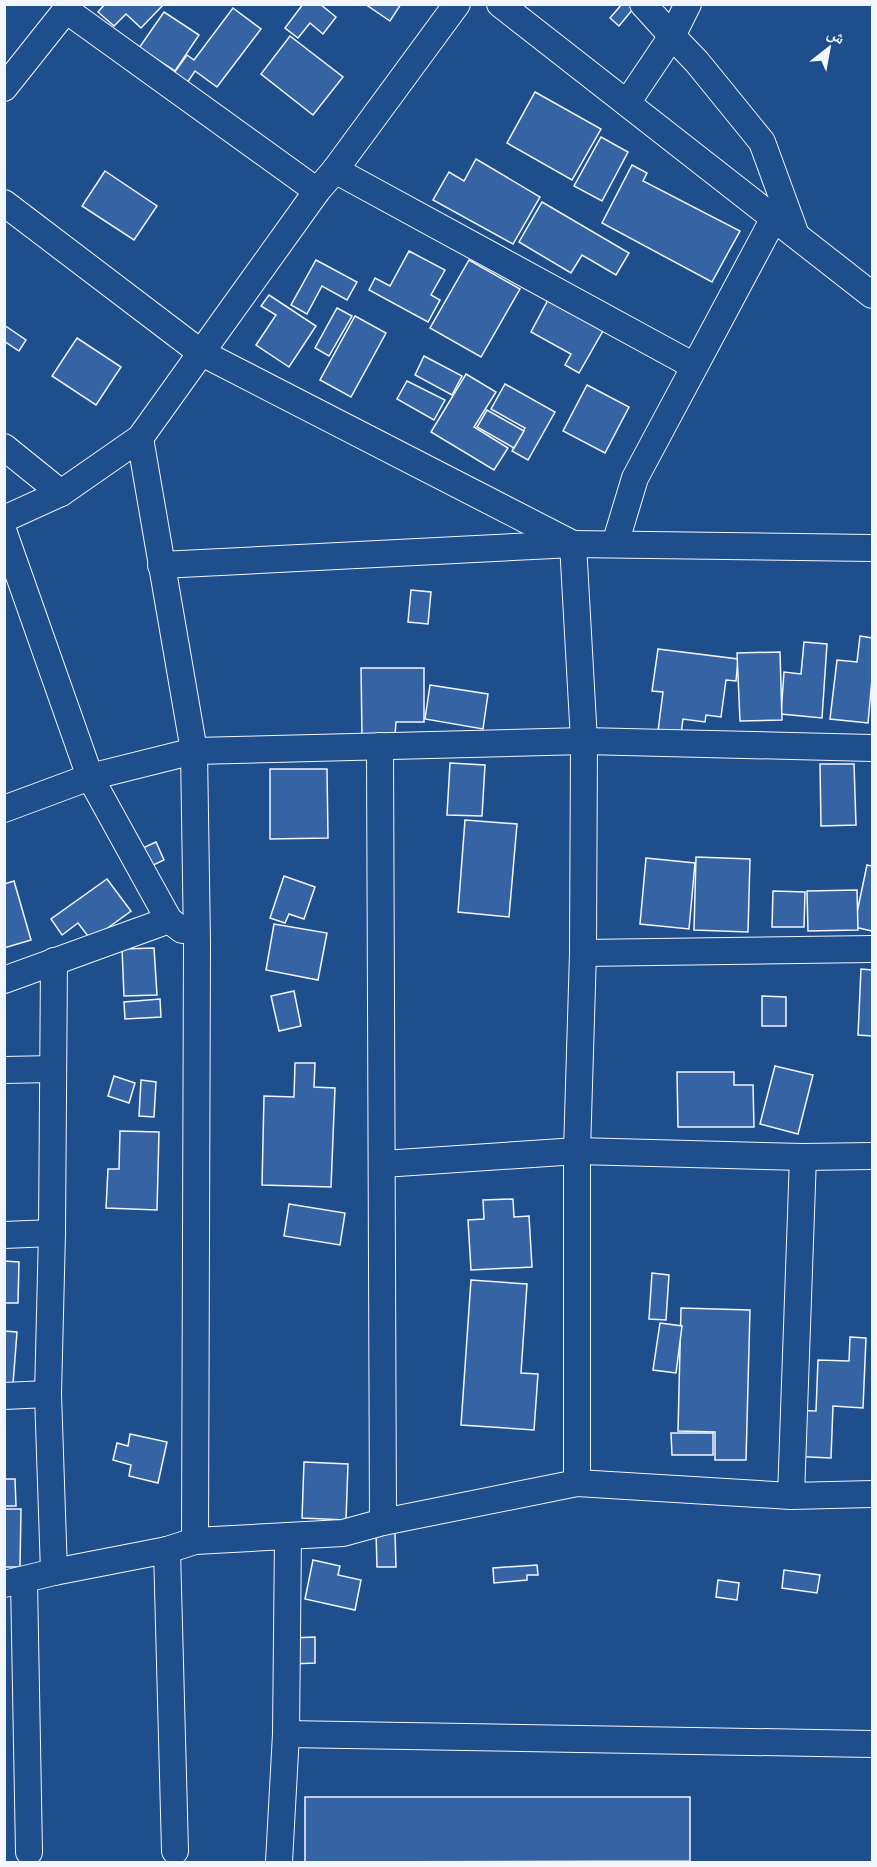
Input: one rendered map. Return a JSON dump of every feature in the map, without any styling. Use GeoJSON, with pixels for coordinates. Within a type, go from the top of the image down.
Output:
{"type":"FeatureCollection","features":[{"type":"Feature","properties":{"kind":"street"},"geometry":{"type":"LineString","coordinates":[[4,519],[61,493],[140,438],[317,190],[335,170],[457,4]]}},
{"type":"Feature","properties":{"kind":"street"},"geometry":{"type":"LineString","coordinates":[[500,4],[873,295]]}},
{"type":"Feature","properties":{"kind":"street"},"geometry":{"type":"LineString","coordinates":[[643,4],[697,62],[762,142],[796,235]]}},
{"type":"Feature","properties":{"kind":"street"},"geometry":{"type":"LineString","coordinates":[[627,103],[672,36],[688,4]]}},
{"type":"Feature","properties":{"kind":"street"},"geometry":{"type":"LineString","coordinates":[[4,88],[66,8],[317,190]]}},
{"type":"Feature","properties":{"kind":"street"},"geometry":{"type":"LineString","coordinates":[[335,170],[694,366]]}},
{"type":"Feature","properties":{"kind":"street"},"geometry":{"type":"LineString","coordinates":[[4,203],[200,352],[573,544]]}},
{"type":"Feature","properties":{"kind":"street"},"geometry":{"type":"LineString","coordinates":[[615,544],[635,478],[774,218]]}},
{"type":"Feature","properties":{"kind":"street"},"geometry":{"type":"LineString","coordinates":[[140,438],[194,751],[197,942],[195,1541]]}},
{"type":"Feature","properties":{"kind":"street"},"geometry":{"type":"LineString","coordinates":[[4,447],[61,493]]}},
{"type":"Feature","properties":{"kind":"street"},"geometry":{"type":"LineString","coordinates":[[4,533],[90,777],[169,920],[197,942]]}},
{"type":"Feature","properties":{"kind":"street"},"geometry":{"type":"LineString","coordinates":[[573,544],[584,741],[583,953],[577,1151],[577,1483]]}},
{"type":"Feature","properties":{"kind":"street"},"geometry":{"type":"LineString","coordinates":[[161,565],[573,544],[873,548]]}},
{"type":"Feature","properties":{"kind":"street"},"geometry":{"type":"LineString","coordinates":[[4,809],[90,777],[194,751],[584,741],[873,748]]}},
{"type":"Feature","properties":{"kind":"street"},"geometry":{"type":"LineString","coordinates":[[380,746],[383,1522]]}},
{"type":"Feature","properties":{"kind":"street"},"geometry":{"type":"LineString","coordinates":[[4,980],[169,920]]}},
{"type":"Feature","properties":{"kind":"street"},"geometry":{"type":"LineString","coordinates":[[583,953],[873,949]]}},
{"type":"Feature","properties":{"kind":"street"},"geometry":{"type":"LineString","coordinates":[[54,961],[48,1394],[54,1572]]}},
{"type":"Feature","properties":{"kind":"street"},"geometry":{"type":"LineString","coordinates":[[4,1070],[53,1070]]}},
{"type":"Feature","properties":{"kind":"street"},"geometry":{"type":"LineString","coordinates":[[382,1164],[577,1151],[803,1157],[873,1156]]}},
{"type":"Feature","properties":{"kind":"street"},"geometry":{"type":"LineString","coordinates":[[790,1496],[803,1157]]}},
{"type":"Feature","properties":{"kind":"street"},"geometry":{"type":"LineString","coordinates":[[4,1235],[52,1233]]}},
{"type":"Feature","properties":{"kind":"street"},"geometry":{"type":"LineString","coordinates":[[4,1396],[48,1394]]}},
{"type":"Feature","properties":{"kind":"street"},"geometry":{"type":"LineString","coordinates":[[29,1851],[14,1582],[167,1550],[195,1541],[343,1533],[383,1522],[577,1483],[790,1496],[873,1494]]}},
{"type":"Feature","properties":{"kind":"street"},"geometry":{"type":"LineString","coordinates":[[279,1863],[286,1734],[288,1536]]}},
{"type":"Feature","properties":{"kind":"street"},"geometry":{"type":"LineString","coordinates":[[167,1550],[175,1851]]}},
{"type":"Feature","properties":{"kind":"street"},"geometry":{"type":"LineString","coordinates":[[286,1734],[873,1744]]}},
{"type":"Feature","properties":{"kind":"building"},"geometry":{"type":"Polygon","coordinates":[[[105,4],[164,4],[141,28],[126,14],[114,26],[98,12],[105,4]]]}},
{"type":"Feature","properties":{"kind":"building"},"geometry":{"type":"Polygon","coordinates":[[[303,4],[320,4],[336,17],[323,34],[310,23],[298,38],[285,28],[303,4]]]}},
{"type":"Feature","properties":{"kind":"building"},"geometry":{"type":"Polygon","coordinates":[[[365,4],[401,4],[390,21],[365,4]]]}},
{"type":"Feature","properties":{"kind":"building"},"geometry":{"type":"Polygon","coordinates":[[[622,4],[628,4],[633,9],[619,26],[610,18],[622,4]]]}},
{"type":"Feature","properties":{"kind":"building"},"geometry":{"type":"Polygon","coordinates":[[[233,8],[261,29],[217,87],[195,71],[187,83],[174,73],[187,55],[194,60],[233,8]]]}},
{"type":"Feature","properties":{"kind":"building"},"geometry":{"type":"Polygon","coordinates":[[[164,12],[199,35],[175,71],[139,48],[164,12]]]}},
{"type":"Feature","properties":{"kind":"building"},"geometry":{"type":"Polygon","coordinates":[[[290,36],[343,77],[313,115],[261,74],[290,36]]]}},
{"type":"Feature","properties":{"kind":"building"},"geometry":{"type":"Polygon","coordinates":[[[535,92],[601,129],[572,180],[507,143],[535,92]]]}},
{"type":"Feature","properties":{"kind":"building"},"geometry":{"type":"Polygon","coordinates":[[[601,137],[628,152],[602,201],[574,186],[601,137]]]}},
{"type":"Feature","properties":{"kind":"building"},"geometry":{"type":"Polygon","coordinates":[[[476,159],[540,197],[513,244],[433,200],[449,172],[464,181],[476,159]]]}},
{"type":"Feature","properties":{"kind":"building"},"geometry":{"type":"Polygon","coordinates":[[[632,165],[647,173],[643,181],[740,231],[712,282],[602,223],[632,165]]]}},
{"type":"Feature","properties":{"kind":"building"},"geometry":{"type":"Polygon","coordinates":[[[105,171],[157,206],[134,240],[82,206],[105,171]]]}},
{"type":"Feature","properties":{"kind":"building"},"geometry":{"type":"Polygon","coordinates":[[[542,202],[629,253],[616,275],[582,255],[571,273],[519,242],[542,202]]]}},
{"type":"Feature","properties":{"kind":"building"},"geometry":{"type":"Polygon","coordinates":[[[409,251],[445,270],[431,295],[440,300],[428,322],[369,290],[375,278],[390,286],[409,251]]]}},
{"type":"Feature","properties":{"kind":"building"},"geometry":{"type":"Polygon","coordinates":[[[316,260],[357,282],[347,300],[322,286],[307,314],[291,305],[316,260]]]}},
{"type":"Feature","properties":{"kind":"building"},"geometry":{"type":"Polygon","coordinates":[[[469,260],[520,289],[481,357],[430,328],[469,260]]]}},
{"type":"Feature","properties":{"kind":"building"},"geometry":{"type":"Polygon","coordinates":[[[269,295],[316,326],[289,367],[256,345],[276,315],[261,306],[269,295]]]}},
{"type":"Feature","properties":{"kind":"building"},"geometry":{"type":"Polygon","coordinates":[[[549,298],[604,329],[579,373],[565,365],[571,354],[531,332],[549,298]]]}},
{"type":"Feature","properties":{"kind":"building"},"geometry":{"type":"Polygon","coordinates":[[[337,308],[352,316],[329,356],[315,348],[337,308]]]}},
{"type":"Feature","properties":{"kind":"building"},"geometry":{"type":"Polygon","coordinates":[[[355,316],[386,333],[351,397],[320,380],[355,316]]]}},
{"type":"Feature","properties":{"kind":"building"},"geometry":{"type":"Polygon","coordinates":[[[4,325],[26,340],[19,351],[4,341],[4,325]]]}},
{"type":"Feature","properties":{"kind":"building"},"geometry":{"type":"Polygon","coordinates":[[[77,338],[121,367],[96,405],[52,376],[77,338]]]}},
{"type":"Feature","properties":{"kind":"building"},"geometry":{"type":"Polygon","coordinates":[[[424,356],[462,376],[452,395],[415,375],[424,356]]]}},
{"type":"Feature","properties":{"kind":"building"},"geometry":{"type":"Polygon","coordinates":[[[466,374],[496,392],[474,427],[508,448],[494,470],[431,432],[466,374]]]}},
{"type":"Feature","properties":{"kind":"building"},"geometry":{"type":"Polygon","coordinates":[[[407,381],[445,400],[434,420],[397,399],[407,381]]]}},
{"type":"Feature","properties":{"kind":"building"},"geometry":{"type":"Polygon","coordinates":[[[505,384],[555,412],[528,460],[512,451],[525,428],[491,409],[505,384]]]}},
{"type":"Feature","properties":{"kind":"building"},"geometry":{"type":"Polygon","coordinates":[[[587,385],[629,407],[605,453],[563,431],[587,385]]]}},
{"type":"Feature","properties":{"kind":"building"},"geometry":{"type":"Polygon","coordinates":[[[487,410],[524,431],[514,448],[477,427],[487,410]]]}},
{"type":"Feature","properties":{"kind":"building"},"geometry":{"type":"Polygon","coordinates":[[[411,590],[431,592],[428,624],[408,622],[411,590]]]}},
{"type":"Feature","properties":{"kind":"building"},"geometry":{"type":"Polygon","coordinates":[[[860,636],[872,638],[872,679],[868,723],[830,719],[837,660],[857,662],[860,636]]]}},
{"type":"Feature","properties":{"kind":"building"},"geometry":{"type":"Polygon","coordinates":[[[804,642],[827,644],[822,718],[781,714],[784,672],[801,674],[804,642]]]}},
{"type":"Feature","properties":{"kind":"building"},"geometry":{"type":"Polygon","coordinates":[[[658,649],[738,659],[736,681],[726,680],[721,717],[706,715],[705,722],[683,719],[681,734],[658,731],[663,692],[652,691],[658,649]]]}},
{"type":"Feature","properties":{"kind":"building"},"geometry":{"type":"Polygon","coordinates":[[[780,652],[782,720],[740,721],[737,653],[780,652]]]}},
{"type":"Feature","properties":{"kind":"building"},"geometry":{"type":"Polygon","coordinates":[[[361,668],[424,668],[424,722],[396,722],[395,735],[362,735],[361,668]]]}},
{"type":"Feature","properties":{"kind":"building"},"geometry":{"type":"Polygon","coordinates":[[[430,685],[488,694],[483,729],[425,719],[430,685]]]}},
{"type":"Feature","properties":{"kind":"building"},"geometry":{"type":"Polygon","coordinates":[[[450,763],[485,765],[482,816],[447,815],[450,763]]]}},
{"type":"Feature","properties":{"kind":"building"},"geometry":{"type":"Polygon","coordinates":[[[820,764],[854,764],[856,825],[821,826],[820,764]]]}},
{"type":"Feature","properties":{"kind":"building"},"geometry":{"type":"Polygon","coordinates":[[[270,769],[327,769],[328,838],[270,839],[270,769]]]}},
{"type":"Feature","properties":{"kind":"building"},"geometry":{"type":"Polygon","coordinates":[[[465,820],[517,824],[509,917],[458,912],[465,820]]]}},
{"type":"Feature","properties":{"kind":"building"},"geometry":{"type":"Polygon","coordinates":[[[156,842],[164,860],[145,869],[136,851],[156,842]]]}},
{"type":"Feature","properties":{"kind":"building"},"geometry":{"type":"Polygon","coordinates":[[[696,857],[750,859],[748,932],[694,930],[696,857]]]}},
{"type":"Feature","properties":{"kind":"building"},"geometry":{"type":"Polygon","coordinates":[[[646,858],[695,863],[689,929],[640,924],[646,858]]]}},
{"type":"Feature","properties":{"kind":"building"},"geometry":{"type":"Polygon","coordinates":[[[867,865],[872,866],[872,931],[854,927],[867,865]]]}},
{"type":"Feature","properties":{"kind":"building"},"geometry":{"type":"Polygon","coordinates":[[[284,876],[315,887],[304,919],[289,914],[285,923],[270,918],[284,876]]]}},
{"type":"Feature","properties":{"kind":"building"},"geometry":{"type":"Polygon","coordinates":[[[107,879],[131,911],[91,940],[78,923],[62,935],[51,919],[107,879]]]}},
{"type":"Feature","properties":{"kind":"building"},"geometry":{"type":"Polygon","coordinates":[[[14,881],[31,940],[4,948],[4,884],[14,881]]]}},
{"type":"Feature","properties":{"kind":"building"},"geometry":{"type":"Polygon","coordinates":[[[857,890],[858,930],[808,931],[807,891],[857,890]]]}},
{"type":"Feature","properties":{"kind":"building"},"geometry":{"type":"Polygon","coordinates":[[[773,891],[805,892],[804,927],[772,927],[773,891]]]}},
{"type":"Feature","properties":{"kind":"building"},"geometry":{"type":"Polygon","coordinates":[[[274,924],[327,933],[318,980],[266,970],[274,924]]]}},
{"type":"Feature","properties":{"kind":"building"},"geometry":{"type":"Polygon","coordinates":[[[154,948],[157,995],[124,996],[122,949],[154,948]]]}},
{"type":"Feature","properties":{"kind":"building"},"geometry":{"type":"Polygon","coordinates":[[[861,969],[872,970],[872,1036],[858,1035],[861,969]]]}},
{"type":"Feature","properties":{"kind":"building"},"geometry":{"type":"Polygon","coordinates":[[[294,991],[301,1026],[279,1031],[271,996],[294,991]]]}},
{"type":"Feature","properties":{"kind":"building"},"geometry":{"type":"Polygon","coordinates":[[[762,996],[786,997],[786,1026],[762,1026],[762,996]]]}},
{"type":"Feature","properties":{"kind":"building"},"geometry":{"type":"Polygon","coordinates":[[[160,999],[161,1017],[125,1019],[124,1002],[160,999]]]}},
{"type":"Feature","properties":{"kind":"building"},"geometry":{"type":"Polygon","coordinates":[[[295,1063],[315,1063],[314,1087],[335,1088],[331,1187],[262,1185],[264,1096],[294,1097],[295,1063]]]}},
{"type":"Feature","properties":{"kind":"building"},"geometry":{"type":"Polygon","coordinates":[[[775,1066],[813,1075],[798,1134],[760,1124],[775,1066]]]}},
{"type":"Feature","properties":{"kind":"building"},"geometry":{"type":"Polygon","coordinates":[[[677,1072],[734,1072],[734,1085],[753,1085],[754,1127],[678,1127],[677,1072]]]}},
{"type":"Feature","properties":{"kind":"building"},"geometry":{"type":"Polygon","coordinates":[[[114,1076],[135,1083],[129,1103],[108,1096],[114,1076]]]}},
{"type":"Feature","properties":{"kind":"building"},"geometry":{"type":"Polygon","coordinates":[[[141,1080],[156,1082],[154,1117],[139,1116],[141,1080]]]}},
{"type":"Feature","properties":{"kind":"building"},"geometry":{"type":"Polygon","coordinates":[[[120,1131],[159,1132],[157,1210],[106,1208],[108,1169],[119,1169],[120,1131]]]}},
{"type":"Feature","properties":{"kind":"building"},"geometry":{"type":"Polygon","coordinates":[[[513,1199],[514,1217],[529,1216],[532,1267],[471,1270],[468,1220],[484,1219],[483,1200],[513,1199]]]}},
{"type":"Feature","properties":{"kind":"building"},"geometry":{"type":"Polygon","coordinates":[[[289,1204],[345,1213],[340,1245],[284,1236],[289,1204]]]}},
{"type":"Feature","properties":{"kind":"building"},"geometry":{"type":"Polygon","coordinates":[[[4,1261],[19,1262],[18,1303],[4,1303],[4,1261]]]}},
{"type":"Feature","properties":{"kind":"building"},"geometry":{"type":"Polygon","coordinates":[[[652,1273],[669,1275],[666,1320],[649,1319],[652,1273]]]}},
{"type":"Feature","properties":{"kind":"building"},"geometry":{"type":"Polygon","coordinates":[[[471,1280],[527,1284],[521,1373],[538,1374],[534,1430],[461,1425],[471,1280]]]}},
{"type":"Feature","properties":{"kind":"building"},"geometry":{"type":"Polygon","coordinates":[[[681,1308],[750,1310],[746,1460],[715,1460],[715,1432],[678,1431],[681,1308]]]}},
{"type":"Feature","properties":{"kind":"building"},"geometry":{"type":"Polygon","coordinates":[[[660,1323],[682,1326],[676,1373],[653,1370],[660,1323]]]}},
{"type":"Feature","properties":{"kind":"building"},"geometry":{"type":"Polygon","coordinates":[[[4,1331],[17,1332],[13,1384],[4,1383],[4,1331]]]}},
{"type":"Feature","properties":{"kind":"building"},"geometry":{"type":"Polygon","coordinates":[[[850,1337],[866,1338],[863,1408],[833,1406],[831,1458],[787,1456],[789,1410],[816,1411],[818,1360],[849,1361],[850,1337]]]}},
{"type":"Feature","properties":{"kind":"building"},"geometry":{"type":"Polygon","coordinates":[[[671,1433],[713,1433],[713,1455],[672,1455],[671,1433]]]}},
{"type":"Feature","properties":{"kind":"building"},"geometry":{"type":"Polygon","coordinates":[[[130,1434],[167,1442],[158,1483],[129,1476],[131,1465],[113,1460],[117,1443],[128,1446],[130,1434]]]}},
{"type":"Feature","properties":{"kind":"building"},"geometry":{"type":"Polygon","coordinates":[[[304,1462],[348,1464],[346,1520],[302,1518],[304,1462]]]}},
{"type":"Feature","properties":{"kind":"building"},"geometry":{"type":"Polygon","coordinates":[[[4,1479],[15,1479],[16,1506],[4,1506],[4,1479]]]}},
{"type":"Feature","properties":{"kind":"building"},"geometry":{"type":"Polygon","coordinates":[[[4,1509],[21,1509],[20,1567],[4,1567],[4,1509]]]}},
{"type":"Feature","properties":{"kind":"building"},"geometry":{"type":"Polygon","coordinates":[[[376,1532],[395,1532],[396,1567],[377,1567],[376,1532]]]}},
{"type":"Feature","properties":{"kind":"building"},"geometry":{"type":"Polygon","coordinates":[[[313,1560],[340,1566],[338,1575],[361,1580],[355,1610],[305,1599],[313,1560]]]}},
{"type":"Feature","properties":{"kind":"building"},"geometry":{"type":"Polygon","coordinates":[[[537,1565],[538,1575],[527,1575],[527,1580],[494,1583],[493,1568],[537,1565]]]}},
{"type":"Feature","properties":{"kind":"building"},"geometry":{"type":"Polygon","coordinates":[[[784,1570],[820,1575],[817,1593],[782,1588],[784,1570]]]}},
{"type":"Feature","properties":{"kind":"building"},"geometry":{"type":"Polygon","coordinates":[[[718,1580],[739,1583],[737,1600],[716,1597],[718,1580]]]}},
{"type":"Feature","properties":{"kind":"building"},"geometry":{"type":"Polygon","coordinates":[[[315,1637],[315,1663],[291,1664],[291,1638],[315,1637]]]}},
{"type":"Feature","properties":{"kind":"building"},"geometry":{"type":"Polygon","coordinates":[[[305,1797],[690,1797],[690,1861],[305,1862],[305,1797]]]}}]}
